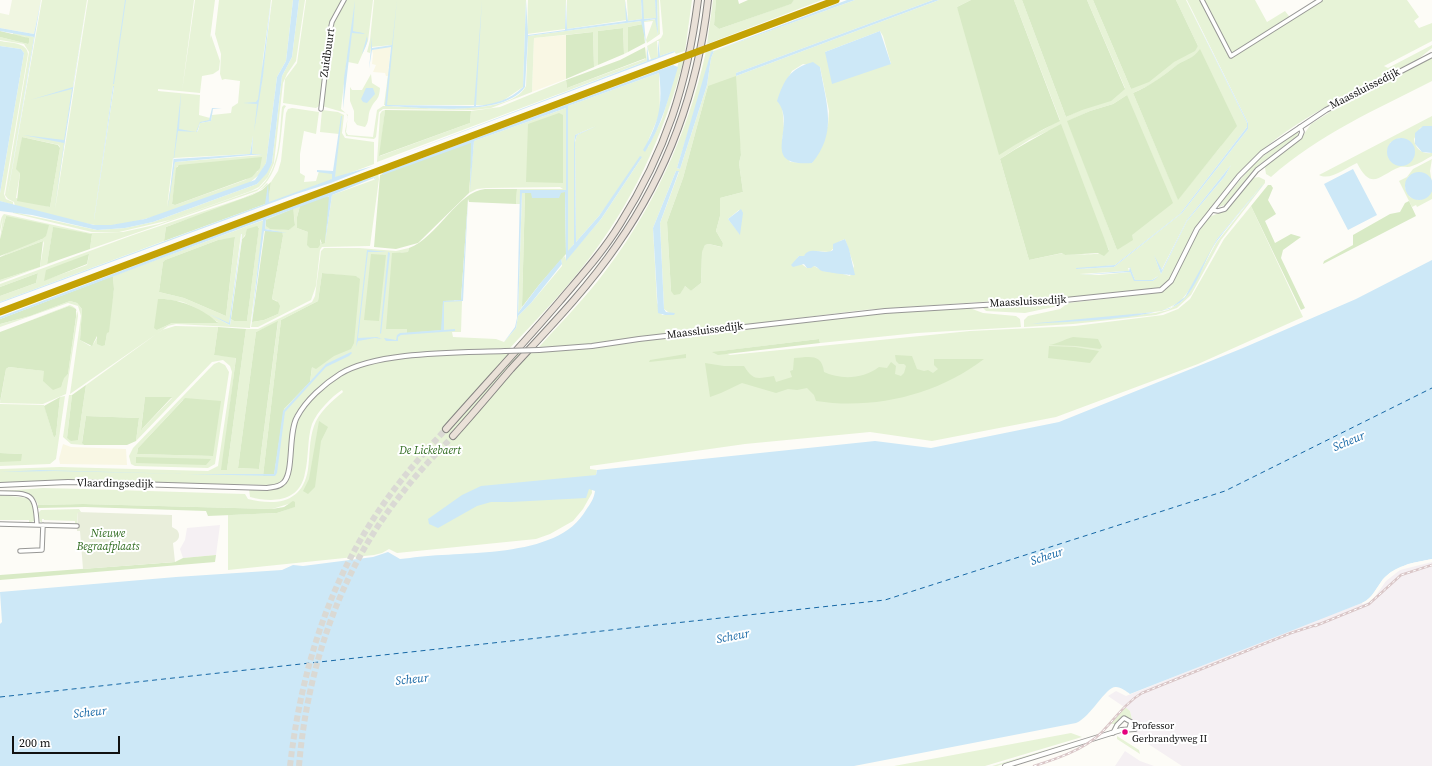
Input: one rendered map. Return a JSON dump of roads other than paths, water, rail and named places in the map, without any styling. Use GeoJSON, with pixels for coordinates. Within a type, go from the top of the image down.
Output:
{"type":"FeatureCollection","features":[{"type":"Feature","properties":{"kind":"highway"},"geometry":{"type":"LineString","coordinates":[[446,429],[586,271],[610,240],[634,201],[654,162],[676,108],[688,65],[698,0]]}},
{"type":"Feature","properties":{"kind":"highway"},"geometry":{"type":"LineString","coordinates":[[453,436],[580,293],[605,262],[631,224],[656,179],[682,117],[697,67],[708,0]]}},
{"type":"Feature","properties":{"kind":"street","name":"Zuidbuurt"},"geometry":{"type":"LineString","coordinates":[[321,109],[330,31],[332,22],[344,0]]}},
{"type":"Feature","properties":{"kind":"street"},"geometry":{"type":"LineString","coordinates":[[1202,0],[1231,56],[1320,0]]}},
{"type":"Feature","properties":{"kind":"street","name":"Maassluissedijk"},"geometry":{"type":"LineString","coordinates":[[230,486],[267,488],[283,483],[287,476],[292,430],[297,417],[322,388],[342,373],[360,365],[381,360],[592,346],[673,335],[885,311],[1065,300],[1161,290],[1171,281],[1197,229],[1252,162],[1326,110],[1432,55]]}},
{"type":"Feature","properties":{"kind":"street"},"geometry":{"type":"LineString","coordinates":[[1212,210],[1218,211],[1225,209],[1257,170],[1300,137],[1302,132],[1300,127]]}},
{"type":"Feature","properties":{"kind":"street","name":"Vlaardingsedijk"},"geometry":{"type":"LineString","coordinates":[[0,485],[68,482],[230,486]]}},
{"type":"Feature","properties":{"kind":"street"},"geometry":{"type":"LineString","coordinates":[[0,493],[28,496],[33,500],[36,504],[37,525]]}},
{"type":"Feature","properties":{"kind":"street"},"geometry":{"type":"LineString","coordinates":[[0,524],[77,526]]}},
{"type":"Feature","properties":{"kind":"street"},"geometry":{"type":"LineString","coordinates":[[20,551],[42,550],[43,525]]}},
{"type":"Feature","properties":{"kind":"street"},"geometry":{"type":"LineString","coordinates":[[1112,733],[1124,718],[1131,722],[1129,729]]}},
{"type":"Feature","properties":{"kind":"street"},"geometry":{"type":"LineString","coordinates":[[1005,766],[1121,730],[1135,729]]}},
{"type":"Feature","properties":{"kind":"water"},"geometry":{"type":"Polygon","coordinates":[[[41,0],[7,198],[34,37],[0,31],[0,28],[34,34],[41,0]]]}},
{"type":"Feature","properties":{"kind":"water"},"geometry":{"type":"Polygon","coordinates":[[[87,0],[54,211],[64,143],[23,135],[64,140],[72,89],[30,100],[73,87],[87,0]]]}},
{"type":"Feature","properties":{"kind":"water"},"geometry":{"type":"Polygon","coordinates":[[[125,0],[126,0],[113,84],[125,0]]]}},
{"type":"Feature","properties":{"kind":"water"},"geometry":{"type":"Polygon","coordinates":[[[271,0],[263,76],[254,132],[257,104],[243,103],[256,102],[258,99],[271,0]]]}},
{"type":"Feature","properties":{"kind":"water"},"geometry":{"type":"Polygon","coordinates":[[[293,0],[299,0],[292,57],[282,76],[272,163],[267,173],[257,184],[153,222],[125,228],[97,230],[32,215],[0,211],[0,201],[94,225],[111,225],[145,219],[255,180],[266,163],[277,77],[286,61],[293,0]]]}},
{"type":"Feature","properties":{"kind":"water"},"geometry":{"type":"Polygon","coordinates":[[[355,0],[353,31],[365,34],[352,33],[343,109],[344,78],[355,0]]]}},
{"type":"Feature","properties":{"kind":"water"},"geometry":{"type":"Polygon","coordinates":[[[397,0],[387,105],[474,106],[482,0],[476,106],[501,101],[513,95],[523,87],[526,0],[528,35],[565,30],[566,0],[567,29],[626,21],[625,0],[628,21],[642,19],[641,0],[643,0],[644,19],[656,18],[655,0],[657,0],[658,35],[655,19],[644,21],[646,44],[641,21],[528,36],[525,87],[514,97],[499,103],[481,107],[439,109],[385,106],[391,47],[372,50],[369,69],[372,37],[372,48],[392,45],[397,0]]]}},
{"type":"Feature","properties":{"kind":"water"},"geometry":{"type":"Polygon","coordinates":[[[847,0],[855,0],[714,51],[711,58],[707,85],[680,169],[677,168],[711,52],[847,0]]]}},
{"type":"Feature","properties":{"kind":"water"},"geometry":{"type":"Polygon","coordinates":[[[933,0],[939,0],[736,76],[736,73],[933,0]]]}},
{"type":"Feature","properties":{"kind":"water"},"geometry":{"type":"Polygon","coordinates":[[[1186,0],[1248,123],[1248,129],[1182,213],[1114,267],[1076,269],[1115,265],[1180,214],[1247,127],[1247,123],[1186,0]]]}},
{"type":"Feature","properties":{"kind":"water"},"geometry":{"type":"Polygon","coordinates":[[[880,31],[891,64],[832,84],[825,52],[880,31]]]}},
{"type":"Feature","properties":{"kind":"water"},"geometry":{"type":"Polygon","coordinates":[[[367,36],[366,45],[362,54],[367,36]]]}},
{"type":"Feature","properties":{"kind":"water"},"geometry":{"type":"Polygon","coordinates":[[[658,40],[660,56],[674,51],[675,52],[382,162],[647,61],[647,46],[649,60],[658,57],[658,40]]]}},
{"type":"Feature","properties":{"kind":"water"},"geometry":{"type":"Polygon","coordinates":[[[0,46],[21,49],[24,53],[0,193],[0,46]]]}},
{"type":"Feature","properties":{"kind":"water"},"geometry":{"type":"Polygon","coordinates":[[[813,62],[820,67],[827,105],[828,128],[820,151],[812,163],[795,163],[786,159],[782,152],[784,122],[783,111],[777,101],[785,81],[793,71],[813,62]]]}},
{"type":"Feature","properties":{"kind":"water"},"geometry":{"type":"Polygon","coordinates":[[[673,65],[678,67],[668,100],[661,121],[645,152],[643,150],[653,131],[660,104],[659,73],[568,106],[568,251],[574,244],[575,135],[597,126],[577,135],[575,141],[576,242],[599,216],[640,156],[642,157],[601,219],[566,261],[565,192],[561,193],[559,198],[532,198],[531,193],[522,193],[518,313],[561,259],[562,264],[531,303],[518,316],[516,328],[504,342],[515,327],[517,318],[520,190],[566,190],[566,108],[474,141],[470,191],[471,143],[383,175],[382,173],[673,65]]]}},
{"type":"Feature","properties":{"kind":"water"},"geometry":{"type":"Polygon","coordinates":[[[114,86],[94,220],[94,219],[114,86]]]}},
{"type":"Feature","properties":{"kind":"water"},"geometry":{"type":"Polygon","coordinates":[[[366,88],[373,88],[375,94],[367,103],[363,102],[361,99],[366,88]]]}},
{"type":"Feature","properties":{"kind":"water"},"geometry":{"type":"Polygon","coordinates":[[[181,93],[179,129],[196,132],[178,131],[174,159],[250,154],[253,136],[252,154],[263,154],[175,162],[168,208],[181,93]]]}},
{"type":"Feature","properties":{"kind":"water"},"geometry":{"type":"Polygon","coordinates":[[[212,108],[222,109],[213,109],[211,121],[200,123],[196,132],[200,122],[209,120],[212,108]]]}},
{"type":"Feature","properties":{"kind":"water"},"geometry":{"type":"Polygon","coordinates":[[[341,116],[335,177],[373,166],[331,183],[296,194],[0,303],[265,204],[268,184],[269,202],[332,179],[332,174],[317,172],[317,170],[333,171],[341,116]]]}},
{"type":"Feature","properties":{"kind":"water"},"geometry":{"type":"Polygon","coordinates":[[[1423,126],[1432,126],[1432,153],[1422,152],[1415,144],[1415,133],[1423,126]]]}},
{"type":"Feature","properties":{"kind":"water"},"geometry":{"type":"Polygon","coordinates":[[[1401,138],[1411,142],[1415,152],[1411,162],[1401,166],[1391,162],[1387,152],[1391,142],[1401,138]]]}},
{"type":"Feature","properties":{"kind":"water"},"geometry":{"type":"Polygon","coordinates":[[[1231,165],[1225,176],[1187,221],[1161,274],[1154,255],[1162,270],[1187,220],[1231,165]]]}},
{"type":"Feature","properties":{"kind":"water"},"geometry":{"type":"Polygon","coordinates":[[[1353,169],[1377,215],[1348,230],[1324,184],[1353,169]]]}},
{"type":"Feature","properties":{"kind":"water"},"geometry":{"type":"Polygon","coordinates":[[[676,171],[679,171],[660,223],[664,309],[666,312],[675,313],[674,315],[665,315],[658,313],[653,228],[676,171]]]}},
{"type":"Feature","properties":{"kind":"water"},"geometry":{"type":"Polygon","coordinates":[[[1419,172],[1429,176],[1433,186],[1429,196],[1419,200],[1409,196],[1405,186],[1409,176],[1419,172]]]}},
{"type":"Feature","properties":{"kind":"water"},"geometry":{"type":"Polygon","coordinates":[[[373,177],[375,178],[376,181],[374,178],[332,195],[325,243],[329,196],[266,219],[265,229],[287,233],[264,231],[251,327],[263,220],[0,319],[0,317],[333,190],[373,177]]]}},
{"type":"Feature","properties":{"kind":"water"},"geometry":{"type":"Polygon","coordinates":[[[1263,184],[1252,198],[1212,248],[1217,239],[1263,184]]]}},
{"type":"Feature","properties":{"kind":"water"},"geometry":{"type":"Polygon","coordinates":[[[468,199],[463,301],[444,302],[444,330],[455,329],[455,331],[401,335],[398,337],[398,341],[386,341],[384,338],[396,340],[397,335],[400,333],[441,330],[443,301],[461,300],[468,199]]]}},
{"type":"Feature","properties":{"kind":"water"},"geometry":{"type":"Polygon","coordinates":[[[741,209],[743,213],[740,235],[728,219],[741,209]]]}},
{"type":"Feature","properties":{"kind":"water"},"geometry":{"type":"Polygon","coordinates":[[[242,233],[230,325],[209,314],[229,323],[242,233]]]}},
{"type":"Feature","properties":{"kind":"water"},"geometry":{"type":"Polygon","coordinates":[[[845,239],[855,275],[822,271],[814,266],[807,268],[804,264],[793,267],[791,265],[799,256],[804,256],[810,251],[829,252],[833,250],[833,244],[845,239]]]}},
{"type":"Feature","properties":{"kind":"water"},"geometry":{"type":"Polygon","coordinates":[[[1212,249],[1197,280],[1193,287],[1182,301],[1171,307],[1185,297],[1212,249]]]}},
{"type":"Feature","properties":{"kind":"water"},"geometry":{"type":"Polygon","coordinates":[[[367,250],[387,252],[368,252],[358,338],[377,337],[382,339],[375,338],[358,341],[356,347],[367,250]]]}},
{"type":"Feature","properties":{"kind":"water"},"geometry":{"type":"Polygon","coordinates":[[[388,252],[390,253],[381,334],[380,333],[388,252]]]}},
{"type":"Feature","properties":{"kind":"water","name":"Scheur"},"geometry":{"type":"Polygon","coordinates":[[[1432,260],[1432,559],[1401,567],[1390,573],[1385,577],[1375,592],[1362,603],[1130,694],[1120,688],[1112,688],[1082,720],[1076,723],[854,766],[0,766],[0,624],[2,622],[0,592],[176,577],[282,570],[293,565],[303,566],[373,557],[388,552],[400,559],[480,553],[531,545],[553,538],[572,526],[589,506],[595,491],[589,489],[586,498],[491,502],[477,506],[438,528],[429,524],[428,519],[462,495],[481,486],[596,475],[597,470],[875,441],[931,448],[1059,422],[1243,348],[1356,299],[1432,260]]]}},
{"type":"Feature","properties":{"kind":"water"},"geometry":{"type":"Polygon","coordinates":[[[1130,267],[1135,280],[1152,280],[1159,276],[1153,281],[1134,281],[1130,272],[1079,275],[1129,271],[1130,267]]]}},
{"type":"Feature","properties":{"kind":"water"},"geometry":{"type":"Polygon","coordinates":[[[1171,307],[1169,309],[1155,312],[1171,307]]]}},
{"type":"Feature","properties":{"kind":"water"},"geometry":{"type":"Polygon","coordinates":[[[1153,312],[1133,316],[1084,321],[1027,324],[1153,312]]]}},
{"type":"Feature","properties":{"kind":"water"},"geometry":{"type":"Polygon","coordinates":[[[351,352],[352,353],[349,356],[326,367],[285,412],[277,473],[275,476],[187,474],[274,474],[283,411],[326,364],[351,352]]]}},
{"type":"Feature","properties":{"kind":"water"},"geometry":{"type":"Polygon","coordinates":[[[40,470],[183,474],[54,471],[0,472],[40,470]]]}},
{"type":"Feature","properties":{"kind":"tunnel"},"geometry":{"type":"LineString","coordinates":[[290,766],[294,734],[308,670],[317,639],[340,578],[355,549],[380,509],[407,474],[446,429]]}},
{"type":"Feature","properties":{"kind":"tunnel"},"geometry":{"type":"LineString","coordinates":[[299,766],[303,730],[319,657],[330,622],[345,587],[361,554],[381,522],[415,477],[453,436]]}},
{"type":"Feature","properties":{"kind":"railway"},"geometry":{"type":"LineString","coordinates":[[1315,626],[1369,604],[1401,575],[1432,565]]}},
{"type":"Feature","properties":{"kind":"railway"},"geometry":{"type":"LineString","coordinates":[[1034,766],[1086,745],[1100,734],[1125,707],[1142,693],[1291,633],[1319,624]]}},
{"type":"Feature","properties":{"kind":"place","name":"Professor Gerbrandyweg II"},"geometry":{"type":"Point","coordinates":[1125,732]}},
{"type":"Feature","properties":{"kind":"park label","name":"De Lickebaert"},"geometry":{"type":"Point","coordinates":[430,451]}},
{"type":"Feature","properties":{"kind":"park label","name":"Nieuwe Begraafplaats"},"geometry":{"type":"Point","coordinates":[108,540]}}]}
